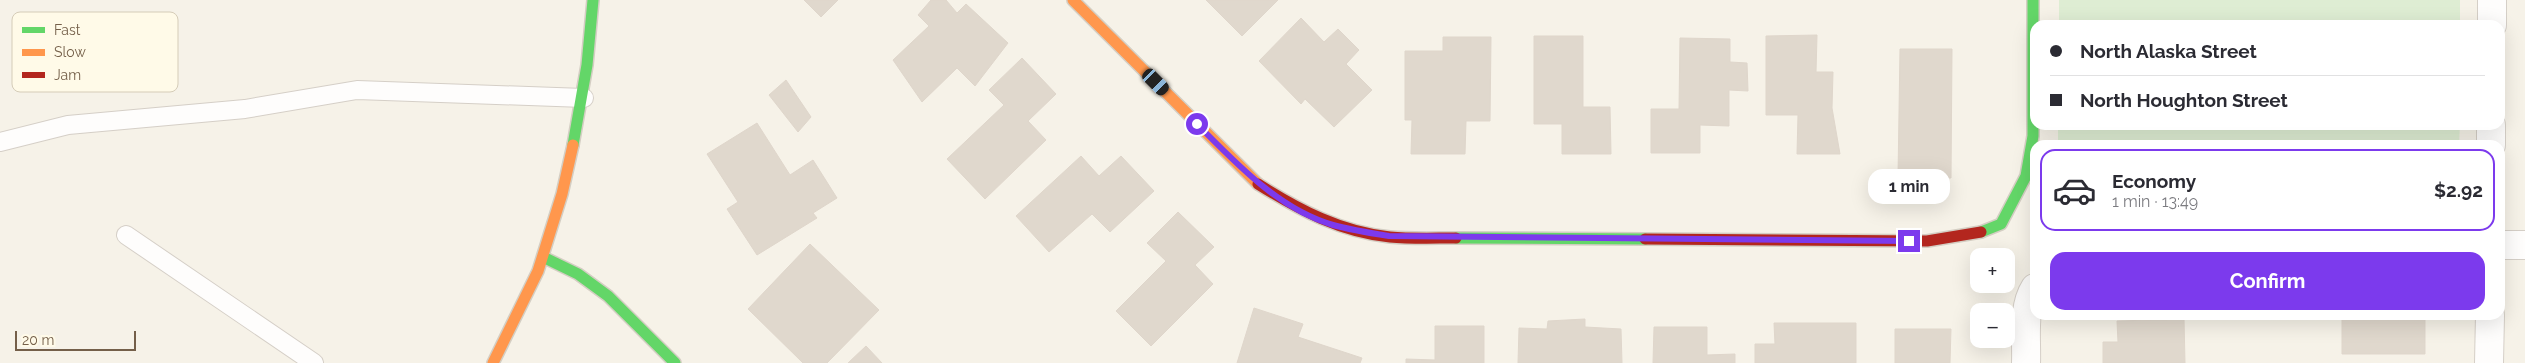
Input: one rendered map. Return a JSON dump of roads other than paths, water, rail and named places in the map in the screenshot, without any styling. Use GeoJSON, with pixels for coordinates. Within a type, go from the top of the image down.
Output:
{"type":"FeatureCollection","features":[{"type":"Feature","properties":{"kind":"street"},"geometry":{"type":"LineString","coordinates":[[493,363],[521,310],[543,257],[584,98],[591,45],[593,0]]}},
{"type":"Feature","properties":{"kind":"street"},"geometry":{"type":"LineString","coordinates":[[1073,0],[1252,179],[1292,206],[1331,224],[1389,236],[1429,238],[1927,241],[1975,234],[2001,224],[2026,176],[2030,153]]}},
{"type":"Feature","properties":{"kind":"street"},"geometry":{"type":"LineString","coordinates":[[2033,0],[2033,20]]}},
{"type":"Feature","properties":{"kind":"street"},"geometry":{"type":"LineString","coordinates":[[2492,0],[2492,20]]}},
{"type":"Feature","properties":{"kind":"street"},"geometry":{"type":"LineString","coordinates":[[2505,245],[2525,245]]}},
{"type":"Feature","properties":{"kind":"street"},"geometry":{"type":"LineString","coordinates":[[543,257],[578,274],[608,296],[675,363]]}},
{"type":"Feature","properties":{"kind":"street"},"geometry":{"type":"LineString","coordinates":[[2026,363],[2030,295]]}},
{"type":"Feature","properties":{"kind":"street"},"geometry":{"type":"LineString","coordinates":[[2489,363],[2490,320]]}},
{"type":"Feature","properties":{"kind":"lane"},"geometry":{"type":"LineString","coordinates":[[0,142],[68,125],[245,109],[357,90],[584,98]]}},
{"type":"Feature","properties":{"kind":"lane"},"geometry":{"type":"LineString","coordinates":[[126,234],[314,363]]}}]}
